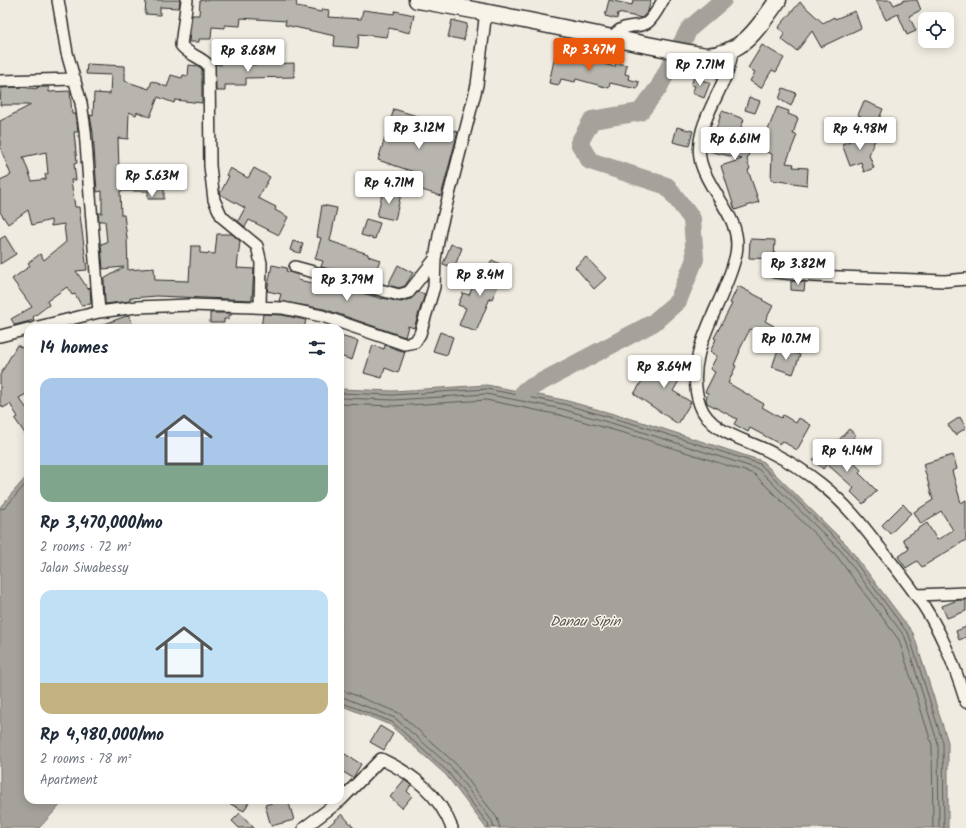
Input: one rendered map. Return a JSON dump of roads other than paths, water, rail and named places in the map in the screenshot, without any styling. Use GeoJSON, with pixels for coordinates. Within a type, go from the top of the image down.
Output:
{"type":"FeatureCollection","features":[{"type":"Feature","properties":{"kind":"main road"},"geometry":{"type":"LineString","coordinates":[[416,0],[486,11],[631,42],[706,56],[719,55],[732,50],[752,34],[778,0]]}},
{"type":"Feature","properties":{"kind":"street"},"geometry":{"type":"LineString","coordinates":[[58,0],[67,53],[81,103],[85,130],[99,312]]}},
{"type":"Feature","properties":{"kind":"street"},"geometry":{"type":"LineString","coordinates":[[187,0],[181,45],[184,49],[205,61],[209,66],[210,166],[214,200],[222,217],[257,246],[261,263],[260,307]]}},
{"type":"Feature","properties":{"kind":"street"},"geometry":{"type":"LineString","coordinates":[[612,38],[617,30],[633,25],[643,25],[649,22],[663,0]]}},
{"type":"Feature","properties":{"kind":"street"},"geometry":{"type":"LineString","coordinates":[[50,324],[99,312],[190,305],[283,308],[322,316],[398,343],[408,344],[415,342],[420,334],[434,287],[435,259],[440,230],[476,85],[486,11]]}},
{"type":"Feature","properties":{"kind":"street"},"geometry":{"type":"LineString","coordinates":[[732,50],[729,71],[706,121],[700,138],[702,163],[728,212],[736,241],[736,254],[698,358],[695,384],[700,405],[706,418],[725,431],[774,454],[819,483],[848,507],[917,595],[939,632],[956,668],[966,702]]}},
{"type":"Feature","properties":{"kind":"street"},"geometry":{"type":"LineString","coordinates":[[0,81],[74,79]]}},
{"type":"Feature","properties":{"kind":"street"},"geometry":{"type":"LineString","coordinates":[[295,267],[399,295],[409,292],[435,259]]}},
{"type":"Feature","properties":{"kind":"street"},"geometry":{"type":"LineString","coordinates":[[775,272],[813,276],[945,281],[966,279]]}},
{"type":"Feature","properties":{"kind":"street"},"geometry":{"type":"LineString","coordinates":[[0,336],[24,330]]}},
{"type":"Feature","properties":{"kind":"street"},"geometry":{"type":"LineString","coordinates":[[917,595],[966,593]]}},
{"type":"Feature","properties":{"kind":"street"},"geometry":{"type":"LineString","coordinates":[[344,797],[381,759],[402,769],[420,782],[446,811],[452,828]]}},
{"type":"Feature","properties":{"kind":"street"},"geometry":{"type":"LineString","coordinates":[[304,828],[336,804]]}},
{"type":"Feature","properties":{"kind":"water","name":"Danau Sipin"},"geometry":{"type":"Polygon","coordinates":[[[487,385],[564,400],[642,422],[762,461],[847,545],[913,633],[948,742],[948,828],[486,828],[446,775],[390,725],[344,707],[344,389],[393,391],[487,385]]]}},
{"type":"Feature","properties":{"kind":"water"},"geometry":{"type":"Polygon","coordinates":[[[24,480],[24,804],[61,804],[39,828],[0,828],[0,507],[24,480]]]}},
{"type":"Feature","properties":{"kind":"waterway"},"geometry":{"type":"LineString","coordinates":[[524,391],[653,323],[678,301],[695,259],[692,219],[667,186],[590,161],[579,143],[592,120],[640,112],[659,87],[689,29],[723,0]]}}]}
